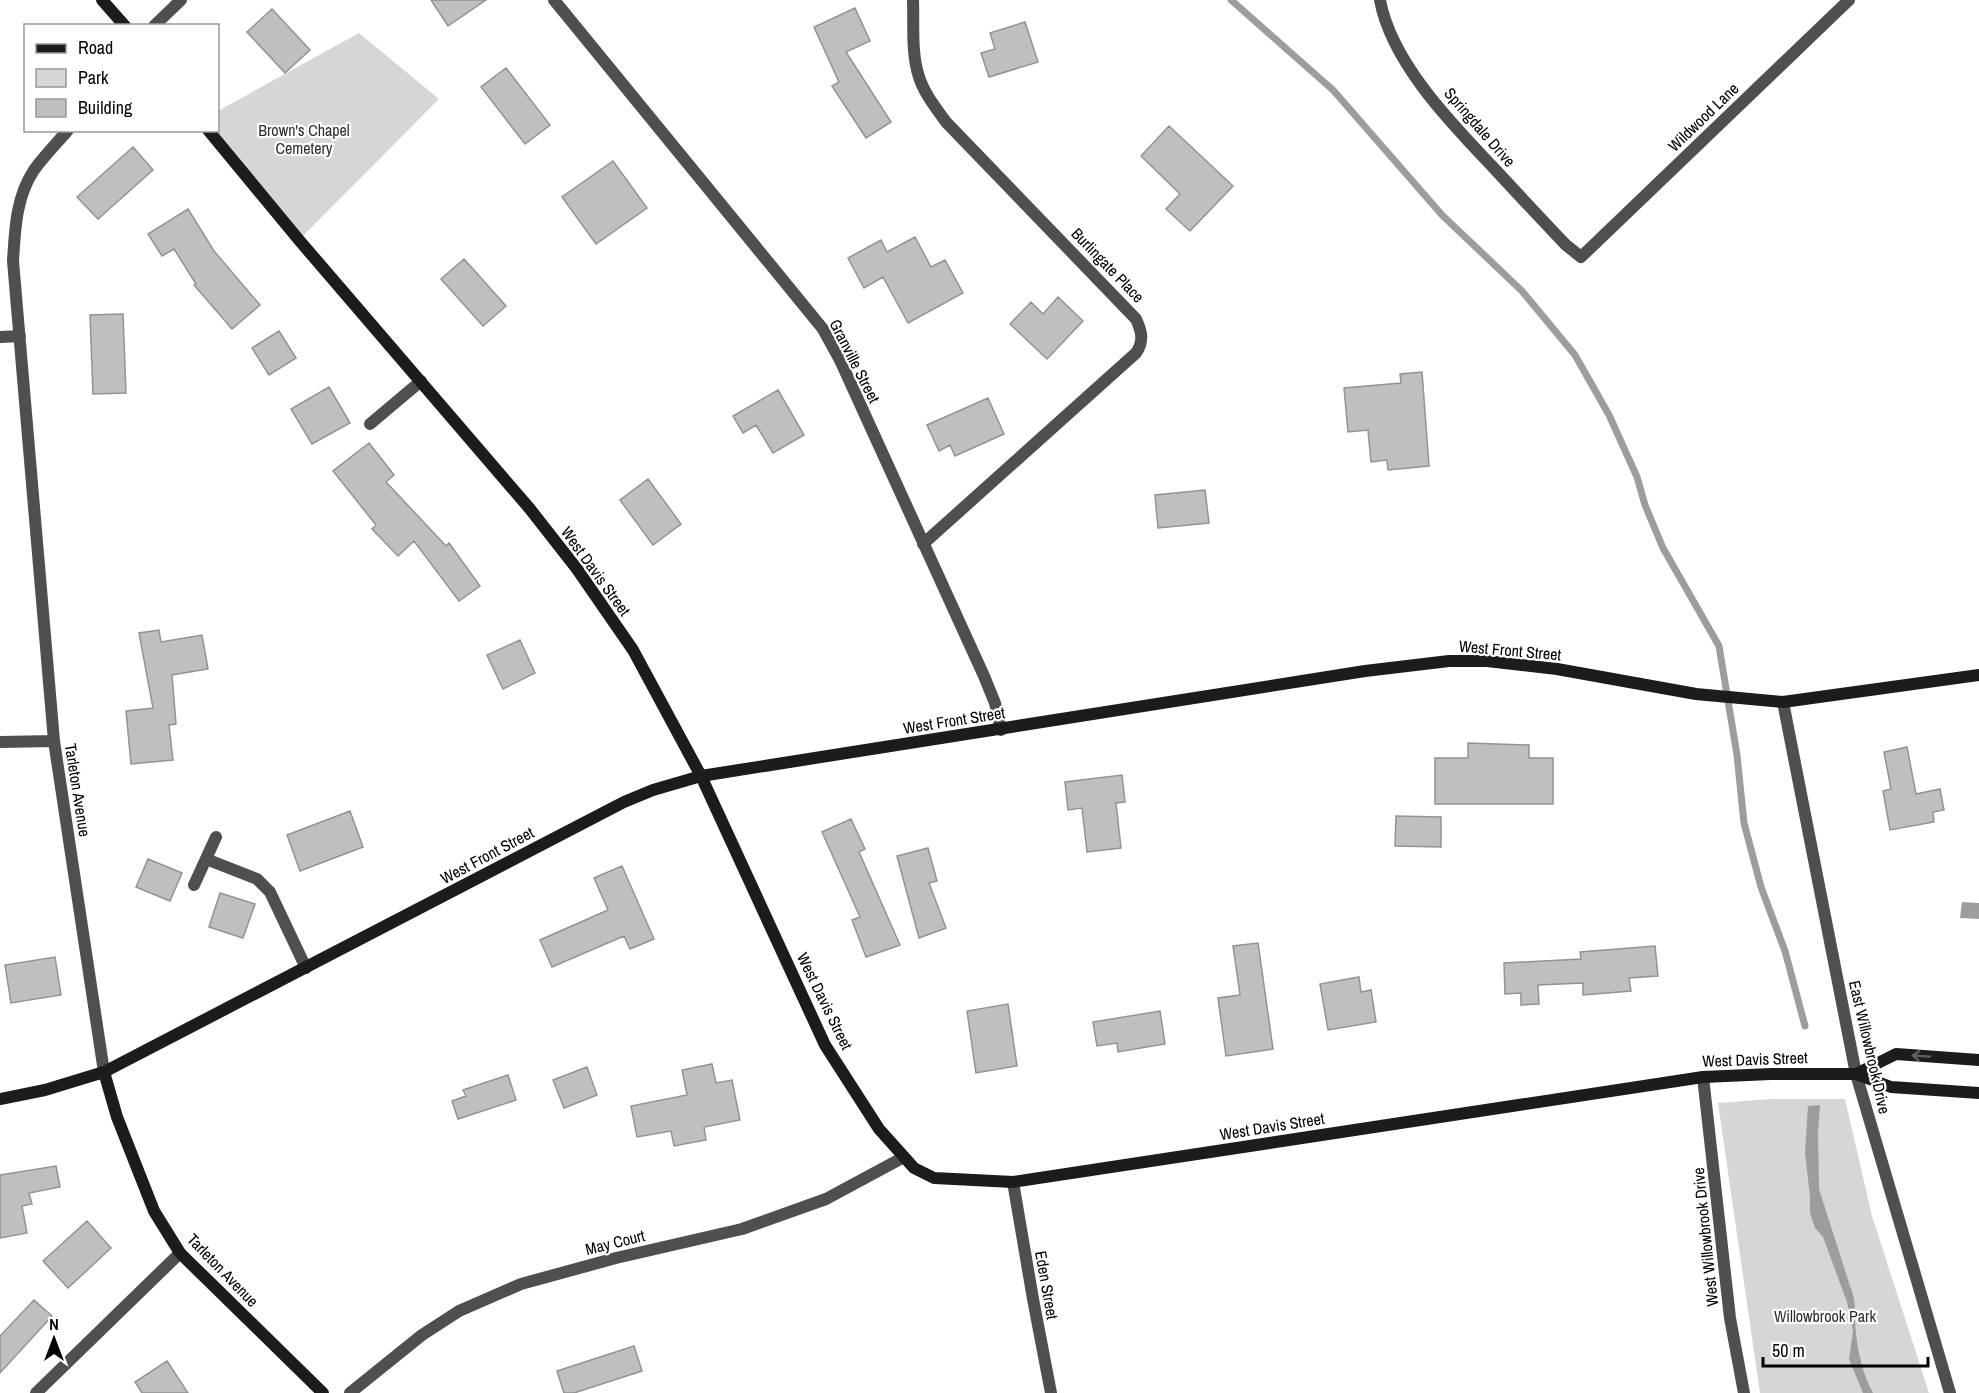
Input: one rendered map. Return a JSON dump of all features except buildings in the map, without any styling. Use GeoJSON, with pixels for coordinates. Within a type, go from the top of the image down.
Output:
{"type":"FeatureCollection","features":[{"type":"Feature","properties":{"kind":"street"},"geometry":{"type":"LineString","coordinates":[[102,0],[123,24]]}},
{"type":"Feature","properties":{"kind":"street"},"geometry":{"type":"LineString","coordinates":[[156,24],[181,0]]}},
{"type":"Feature","properties":{"kind":"street","name":"Granville Street"},"geometry":{"type":"LineString","coordinates":[[554,0],[823,329],[840,360],[984,676],[995,703],[1000,730]]}},
{"type":"Feature","properties":{"kind":"street","name":"Burlingate Place"},"geometry":{"type":"LineString","coordinates":[[914,0],[915,55],[918,76],[928,97],[946,122],[1136,319],[1142,332],[1141,345],[1136,353],[923,544]]}},
{"type":"Feature","properties":{"kind":"street","name":"Springdale Drive"},"geometry":{"type":"LineString","coordinates":[[1380,0],[1403,59],[1449,121],[1566,245],[1581,257]]}},
{"type":"Feature","properties":{"kind":"street","name":"Wildwood Lane"},"geometry":{"type":"LineString","coordinates":[[1581,257],[1849,0]]}},
{"type":"Feature","properties":{"kind":"street","name":"Tarleton Avenue"},"geometry":{"type":"LineString","coordinates":[[66,132],[34,170],[21,195],[13,261],[54,741],[104,1072],[117,1117],[154,1211],[180,1253],[323,1393]]}},
{"type":"Feature","properties":{"kind":"street","name":"West Davis Street"},"geometry":{"type":"LineString","coordinates":[[210,132],[299,240],[530,509],[577,569],[633,650],[701,776],[825,1045],[879,1129],[914,1168],[934,1178],[1013,1182],[1703,1077],[1856,1074],[1891,1087],[1979,1094]]}},
{"type":"Feature","properties":{"kind":"street"},"geometry":{"type":"LineString","coordinates":[[0,337],[20,336]]}},
{"type":"Feature","properties":{"kind":"street"},"geometry":{"type":"LineString","coordinates":[[370,424],[421,381]]}},
{"type":"Feature","properties":{"kind":"street","name":"West Front Street"},"geometry":{"type":"LineString","coordinates":[[0,1099],[45,1090],[104,1072],[624,802],[653,790],[701,776],[1365,671],[1449,661],[1487,661],[1526,665],[1696,694],[1784,702],[1979,675]]}},
{"type":"Feature","properties":{"kind":"street","name":"East Willowbrook Drive"},"geometry":{"type":"LineString","coordinates":[[1784,702],[1856,1074],[1950,1393]]}},
{"type":"Feature","properties":{"kind":"street"},"geometry":{"type":"LineString","coordinates":[[0,742],[54,741]]}},
{"type":"Feature","properties":{"kind":"street"},"geometry":{"type":"LineString","coordinates":[[194,885],[216,837]]}},
{"type":"Feature","properties":{"kind":"street"},"geometry":{"type":"LineString","coordinates":[[206,859],[257,879],[270,892],[306,968]]}},
{"type":"Feature","properties":{"kind":"street","name":"West Davis Street"},"geometry":{"type":"LineString","coordinates":[[1856,1074],[1896,1054],[1979,1060]]}},
{"type":"Feature","properties":{"kind":"street","name":"West Willowbrook Drive"},"geometry":{"type":"LineString","coordinates":[[1703,1077],[1730,1318],[1744,1393]]}},
{"type":"Feature","properties":{"kind":"street","name":"May Court"},"geometry":{"type":"LineString","coordinates":[[350,1393],[422,1335],[459,1311],[520,1284],[742,1228],[826,1199],[904,1157]]}},
{"type":"Feature","properties":{"kind":"street","name":"Eden Street"},"geometry":{"type":"LineString","coordinates":[[1013,1182],[1051,1393]]}},
{"type":"Feature","properties":{"kind":"street"},"geometry":{"type":"LineString","coordinates":[[36,1393],[180,1253]]}},
{"type":"Feature","properties":{"kind":"green space","name":"Brown's Chapel Cemetery"},"geometry":{"type":"Polygon","coordinates":[[[359,33],[439,99],[299,240],[209,132],[219,132],[219,110],[359,33]]]}},
{"type":"Feature","properties":{"kind":"green space","name":"Willowbrook Park"},"geometry":{"type":"Polygon","coordinates":[[[1771,1099],[1845,1099],[1872,1216],[1929,1393],[1760,1393],[1718,1103],[1771,1099]]]}},
{"type":"Feature","properties":{"kind":"shaded area"},"geometry":{"type":"Polygon","coordinates":[[[1962,902],[1979,903],[1979,919],[1960,918],[1962,902]]]}},
{"type":"Feature","properties":{"kind":"shaded area"},"geometry":{"type":"Polygon","coordinates":[[[1820,1105],[1819,1189],[1852,1291],[1860,1356],[1866,1379],[1873,1393],[1863,1393],[1849,1359],[1853,1331],[1847,1302],[1823,1237],[1815,1228],[1810,1213],[1805,1152],[1808,1106],[1820,1105]]]}},
{"type":"Feature","properties":{"kind":"waterway"},"geometry":{"type":"LineString","coordinates":[[1231,0],[1333,90],[1442,215],[1522,291],[1575,355],[1609,415],[1637,477],[1645,505],[1663,548],[1719,646],[1737,755],[1744,823],[1761,887],[1785,951],[1805,1026]]}}]}
